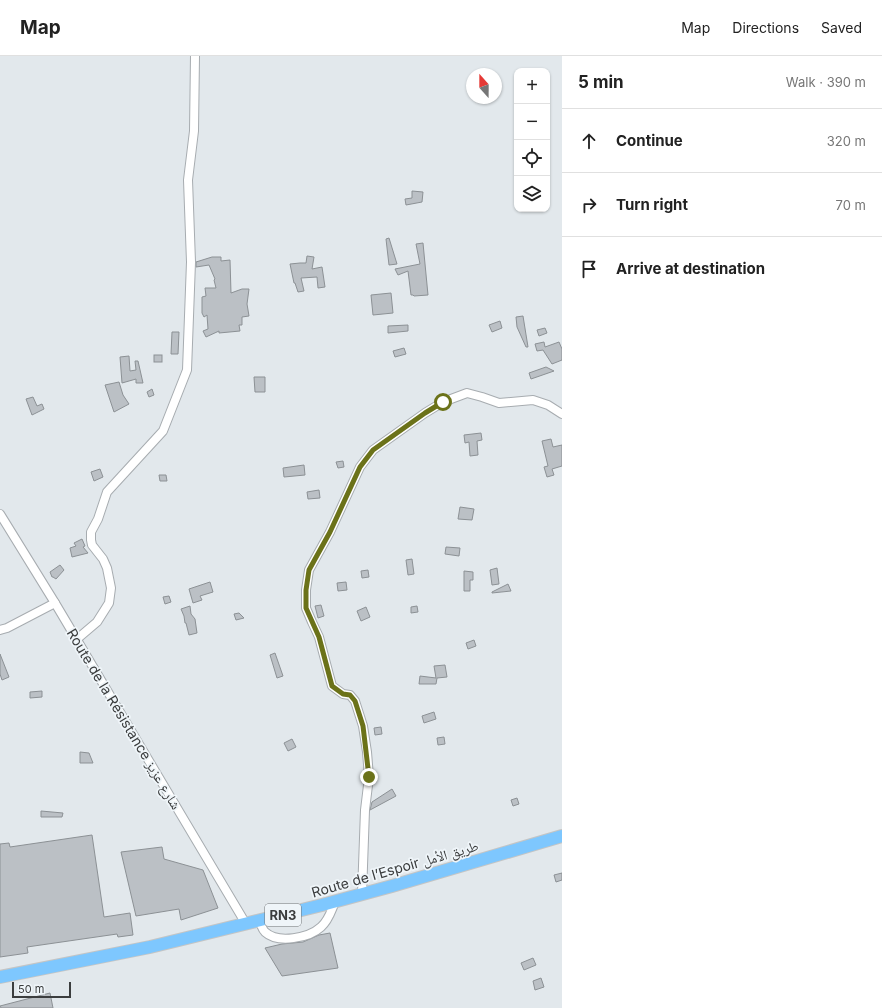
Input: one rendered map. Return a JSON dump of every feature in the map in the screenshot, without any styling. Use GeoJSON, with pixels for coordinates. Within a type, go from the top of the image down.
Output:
{"type":"FeatureCollection","features":[{"type":"Feature","properties":{"kind":"highway","name":"Route de l’Espoir طريق الأمل"},"geometry":{"type":"LineString","coordinates":[[0,977],[150,947],[335,902],[562,836]]}},
{"type":"Feature","properties":{"kind":"street"},"geometry":{"type":"LineString","coordinates":[[77,639],[96,622],[109,603],[111,588],[107,568],[103,559],[92,545],[91,540],[91,532],[98,519],[107,492],[163,431],[187,370],[192,262],[188,180],[194,131],[195,56]]}},
{"type":"Feature","properties":{"kind":"street"},"geometry":{"type":"LineString","coordinates":[[362,894],[365,810],[369,777],[363,726],[355,701],[350,695],[343,694],[332,686],[319,637],[306,608],[306,590],[309,570],[330,532],[360,467],[373,450],[425,413],[443,402],[467,393],[499,403],[533,400],[548,405],[562,414]]}},
{"type":"Feature","properties":{"kind":"street","name":"Route de la Résistance شارع عزيز"},"geometry":{"type":"LineString","coordinates":[[0,514],[77,639],[246,924]]}},
{"type":"Feature","properties":{"kind":"street"},"geometry":{"type":"LineString","coordinates":[[0,630],[7,628],[55,603]]}},
{"type":"Feature","properties":{"kind":"street"},"geometry":{"type":"LineString","coordinates":[[259,921],[264,931],[273,936],[286,939],[300,936],[315,931],[322,926],[329,918],[335,902]]}},
{"type":"Feature","properties":{"kind":"building"},"geometry":{"type":"Polygon","coordinates":[[[412,191],[423,192],[422,202],[406,205],[405,199],[412,198],[412,191]]]}},
{"type":"Feature","properties":{"kind":"building"},"geometry":{"type":"Polygon","coordinates":[[[389,238],[397,264],[389,265],[386,239],[389,238]]]}},
{"type":"Feature","properties":{"kind":"building"},"geometry":{"type":"Polygon","coordinates":[[[423,243],[428,295],[414,296],[411,295],[408,271],[398,275],[395,269],[420,264],[416,244],[423,243]]]}},
{"type":"Feature","properties":{"kind":"building"},"geometry":{"type":"Polygon","coordinates":[[[307,256],[314,257],[312,269],[322,267],[325,287],[318,288],[317,277],[301,278],[304,291],[298,292],[294,283],[290,264],[306,263],[307,256]]]}},
{"type":"Feature","properties":{"kind":"building"},"geometry":{"type":"Polygon","coordinates":[[[212,257],[221,257],[221,261],[230,260],[231,293],[242,289],[249,289],[247,304],[249,316],[242,317],[242,325],[239,325],[240,331],[219,333],[219,331],[206,337],[203,331],[208,329],[207,315],[204,317],[202,313],[202,297],[206,296],[205,288],[216,288],[215,279],[209,265],[196,267],[196,262],[212,257]]]}},
{"type":"Feature","properties":{"kind":"building"},"geometry":{"type":"Polygon","coordinates":[[[391,293],[393,313],[373,315],[371,295],[391,293]]]}},
{"type":"Feature","properties":{"kind":"building"},"geometry":{"type":"Polygon","coordinates":[[[523,316],[528,347],[526,347],[517,327],[516,317],[523,316]]]}},
{"type":"Feature","properties":{"kind":"building"},"geometry":{"type":"Polygon","coordinates":[[[500,321],[502,328],[492,332],[489,325],[500,321]]]}},
{"type":"Feature","properties":{"kind":"building"},"geometry":{"type":"Polygon","coordinates":[[[408,325],[408,331],[388,333],[388,326],[408,325]]]}},
{"type":"Feature","properties":{"kind":"building"},"geometry":{"type":"Polygon","coordinates":[[[545,328],[547,333],[539,336],[537,330],[545,328]]]}},
{"type":"Feature","properties":{"kind":"building"},"geometry":{"type":"Polygon","coordinates":[[[172,332],[179,332],[178,354],[171,354],[172,332]]]}},
{"type":"Feature","properties":{"kind":"building"},"geometry":{"type":"Polygon","coordinates":[[[544,342],[545,347],[559,342],[562,349],[562,360],[552,364],[543,350],[537,351],[535,344],[544,342]]]}},
{"type":"Feature","properties":{"kind":"building"},"geometry":{"type":"Polygon","coordinates":[[[404,348],[406,354],[395,357],[393,351],[404,348]]]}},
{"type":"Feature","properties":{"kind":"building"},"geometry":{"type":"Polygon","coordinates":[[[154,355],[162,355],[162,362],[154,362],[154,355]]]}},
{"type":"Feature","properties":{"kind":"building"},"geometry":{"type":"Polygon","coordinates":[[[129,356],[130,371],[136,370],[135,361],[138,361],[143,383],[136,383],[136,379],[122,383],[120,357],[129,356]]]}},
{"type":"Feature","properties":{"kind":"building"},"geometry":{"type":"Polygon","coordinates":[[[546,367],[554,371],[531,379],[529,373],[546,367]]]}},
{"type":"Feature","properties":{"kind":"building"},"geometry":{"type":"Polygon","coordinates":[[[254,377],[265,377],[265,392],[255,392],[254,377]]]}},
{"type":"Feature","properties":{"kind":"building"},"geometry":{"type":"Polygon","coordinates":[[[119,382],[123,395],[129,404],[114,412],[105,385],[119,382]]]}},
{"type":"Feature","properties":{"kind":"building"},"geometry":{"type":"Polygon","coordinates":[[[152,389],[154,395],[149,397],[147,392],[152,389]]]}},
{"type":"Feature","properties":{"kind":"building"},"geometry":{"type":"Polygon","coordinates":[[[33,397],[37,406],[42,404],[44,409],[32,415],[26,399],[33,397]]]}},
{"type":"Feature","properties":{"kind":"building"},"geometry":{"type":"Polygon","coordinates":[[[481,433],[482,440],[477,441],[478,455],[470,456],[469,442],[465,443],[464,435],[481,433]]]}},
{"type":"Feature","properties":{"kind":"building"},"geometry":{"type":"Polygon","coordinates":[[[551,439],[553,447],[562,445],[562,466],[552,469],[554,475],[547,477],[544,467],[548,466],[542,441],[551,439]]]}},
{"type":"Feature","properties":{"kind":"building"},"geometry":{"type":"Polygon","coordinates":[[[343,461],[344,467],[338,468],[336,462],[343,461]]]}},
{"type":"Feature","properties":{"kind":"building"},"geometry":{"type":"Polygon","coordinates":[[[304,465],[305,475],[284,477],[283,468],[304,465]]]}},
{"type":"Feature","properties":{"kind":"building"},"geometry":{"type":"Polygon","coordinates":[[[100,469],[103,477],[94,481],[91,472],[100,469]]]}},
{"type":"Feature","properties":{"kind":"building"},"geometry":{"type":"Polygon","coordinates":[[[159,475],[166,475],[167,481],[160,481],[159,475]]]}},
{"type":"Feature","properties":{"kind":"building"},"geometry":{"type":"Polygon","coordinates":[[[319,490],[320,498],[308,499],[307,492],[319,490]]]}},
{"type":"Feature","properties":{"kind":"building"},"geometry":{"type":"Polygon","coordinates":[[[460,507],[474,509],[472,520],[458,519],[460,507]]]}},
{"type":"Feature","properties":{"kind":"building"},"geometry":{"type":"Polygon","coordinates":[[[82,539],[85,546],[83,547],[88,553],[72,557],[70,548],[76,546],[74,543],[82,539]]]}},
{"type":"Feature","properties":{"kind":"building"},"geometry":{"type":"Polygon","coordinates":[[[446,547],[460,548],[459,556],[445,554],[446,547]]]}},
{"type":"Feature","properties":{"kind":"building"},"geometry":{"type":"Polygon","coordinates":[[[412,559],[414,574],[408,575],[406,560],[412,559]]]}},
{"type":"Feature","properties":{"kind":"building"},"geometry":{"type":"Polygon","coordinates":[[[60,565],[64,570],[56,579],[52,577],[50,572],[60,565]]]}},
{"type":"Feature","properties":{"kind":"building"},"geometry":{"type":"Polygon","coordinates":[[[497,568],[499,584],[492,585],[490,570],[497,568]]]}},
{"type":"Feature","properties":{"kind":"building"},"geometry":{"type":"Polygon","coordinates":[[[368,570],[369,577],[362,578],[361,571],[368,570]]]}},
{"type":"Feature","properties":{"kind":"building"},"geometry":{"type":"Polygon","coordinates":[[[464,571],[473,572],[473,580],[470,580],[470,591],[464,591],[464,571]]]}},
{"type":"Feature","properties":{"kind":"building"},"geometry":{"type":"Polygon","coordinates":[[[210,582],[213,592],[200,596],[202,600],[193,603],[189,589],[210,582]]]}},
{"type":"Feature","properties":{"kind":"building"},"geometry":{"type":"Polygon","coordinates":[[[346,582],[347,590],[338,591],[337,583],[346,582]]]}},
{"type":"Feature","properties":{"kind":"building"},"geometry":{"type":"Polygon","coordinates":[[[508,584],[511,591],[492,593],[492,592],[508,584]]]}},
{"type":"Feature","properties":{"kind":"building"},"geometry":{"type":"Polygon","coordinates":[[[169,596],[171,602],[165,604],[163,597],[169,596]]]}},
{"type":"Feature","properties":{"kind":"building"},"geometry":{"type":"Polygon","coordinates":[[[321,605],[324,616],[318,618],[315,606],[321,605]]]}},
{"type":"Feature","properties":{"kind":"building"},"geometry":{"type":"Polygon","coordinates":[[[190,606],[191,614],[195,619],[197,633],[189,635],[181,609],[190,606]]]}},
{"type":"Feature","properties":{"kind":"building"},"geometry":{"type":"Polygon","coordinates":[[[417,606],[418,612],[411,613],[411,607],[417,606]]]}},
{"type":"Feature","properties":{"kind":"building"},"geometry":{"type":"Polygon","coordinates":[[[366,607],[370,617],[361,621],[357,611],[366,607]]]}},
{"type":"Feature","properties":{"kind":"building"},"geometry":{"type":"Polygon","coordinates":[[[239,613],[244,618],[236,620],[234,614],[239,613]]]}},
{"type":"Feature","properties":{"kind":"building"},"geometry":{"type":"Polygon","coordinates":[[[474,640],[476,646],[468,649],[466,643],[474,640]]]}},
{"type":"Feature","properties":{"kind":"building"},"geometry":{"type":"Polygon","coordinates":[[[275,653],[283,676],[277,678],[270,655],[275,653]]]}},
{"type":"Feature","properties":{"kind":"building"},"geometry":{"type":"Polygon","coordinates":[[[0,654],[9,677],[2,680],[0,674],[0,654]]]}},
{"type":"Feature","properties":{"kind":"building"},"geometry":{"type":"Polygon","coordinates":[[[445,665],[447,677],[437,678],[436,684],[419,684],[420,676],[436,678],[434,666],[445,665]]]}},
{"type":"Feature","properties":{"kind":"building"},"geometry":{"type":"Polygon","coordinates":[[[42,691],[42,697],[30,698],[30,692],[42,691]]]}},
{"type":"Feature","properties":{"kind":"building"},"geometry":{"type":"Polygon","coordinates":[[[434,712],[436,719],[424,723],[422,716],[434,712]]]}},
{"type":"Feature","properties":{"kind":"building"},"geometry":{"type":"Polygon","coordinates":[[[381,727],[382,734],[375,735],[374,728],[381,727]]]}},
{"type":"Feature","properties":{"kind":"building"},"geometry":{"type":"Polygon","coordinates":[[[444,737],[445,744],[438,745],[437,738],[444,737]]]}},
{"type":"Feature","properties":{"kind":"building"},"geometry":{"type":"Polygon","coordinates":[[[292,739],[296,747],[288,751],[284,743],[292,739]]]}},
{"type":"Feature","properties":{"kind":"building"},"geometry":{"type":"Polygon","coordinates":[[[80,752],[89,753],[93,763],[80,763],[80,752]]]}},
{"type":"Feature","properties":{"kind":"building"},"geometry":{"type":"Polygon","coordinates":[[[392,789],[396,796],[370,810],[372,802],[392,789]]]}},
{"type":"Feature","properties":{"kind":"building"},"geometry":{"type":"Polygon","coordinates":[[[517,798],[519,804],[513,806],[511,800],[517,798]]]}},
{"type":"Feature","properties":{"kind":"building"},"geometry":{"type":"Polygon","coordinates":[[[41,811],[63,813],[62,817],[41,817],[41,811]]]}},
{"type":"Feature","properties":{"kind":"building"},"geometry":{"type":"Polygon","coordinates":[[[92,835],[104,917],[130,913],[133,935],[118,937],[117,934],[27,947],[28,953],[0,957],[0,844],[9,843],[10,847],[92,835]]]}},
{"type":"Feature","properties":{"kind":"building"},"geometry":{"type":"Polygon","coordinates":[[[162,847],[164,859],[203,870],[218,908],[181,920],[179,909],[136,916],[121,852],[162,847]]]}},
{"type":"Feature","properties":{"kind":"building"},"geometry":{"type":"Polygon","coordinates":[[[562,873],[562,880],[556,882],[554,875],[562,873]]]}},
{"type":"Feature","properties":{"kind":"building"},"geometry":{"type":"Polygon","coordinates":[[[330,933],[338,968],[282,976],[265,948],[282,944],[303,942],[319,935],[330,933]]]}},
{"type":"Feature","properties":{"kind":"building"},"geometry":{"type":"Polygon","coordinates":[[[533,958],[536,965],[524,970],[521,963],[533,958]]]}},
{"type":"Feature","properties":{"kind":"building"},"geometry":{"type":"Polygon","coordinates":[[[541,978],[544,987],[535,990],[533,981],[541,978]]]}},
{"type":"Feature","properties":{"kind":"building"},"geometry":{"type":"Polygon","coordinates":[[[50,993],[53,1008],[1,1008],[0,1006],[50,993]]]}},
{"type":"Feature","properties":{"kind":"route"},"geometry":{"type":"LineString","coordinates":[[369,777],[363,726],[355,701],[350,695],[343,694],[335,690],[332,686],[319,637],[306,608],[306,590],[309,570],[330,532],[360,467],[373,450],[443,402]]}}]}
